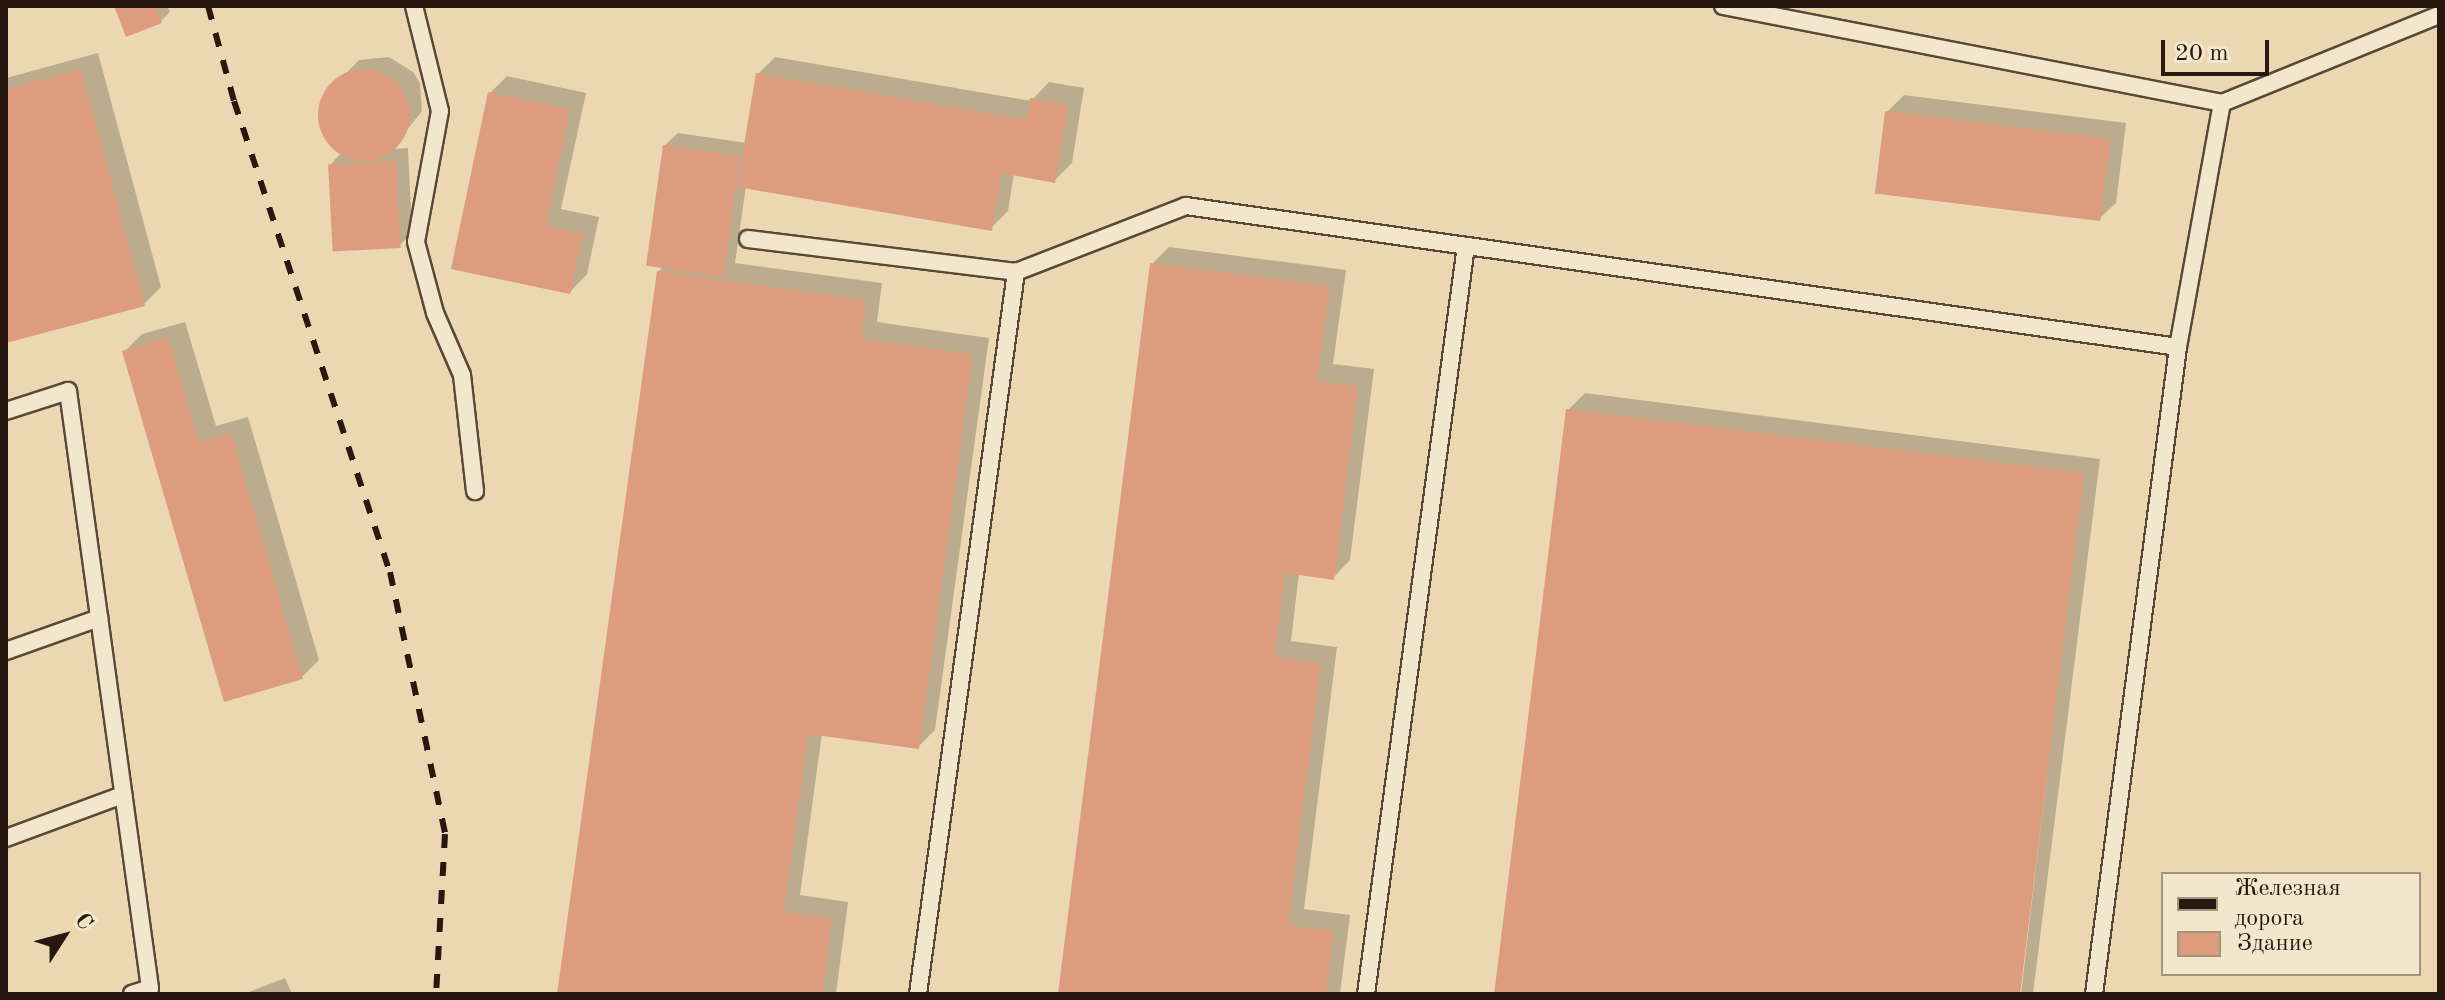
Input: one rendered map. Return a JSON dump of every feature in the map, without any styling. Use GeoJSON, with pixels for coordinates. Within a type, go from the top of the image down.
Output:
{"type":"FeatureCollection","features":[{"type":"Feature","properties":{"kind":"lane"},"geometry":{"type":"LineString","coordinates":[[414,6],[440,111],[416,242],[435,313],[462,375],[475,491]]}},
{"type":"Feature","properties":{"kind":"lane"},"geometry":{"type":"LineString","coordinates":[[1723,6],[2222,103],[2439,15]]}},
{"type":"Feature","properties":{"kind":"lane"},"geometry":{"type":"LineString","coordinates":[[2094,994],[2178,347],[2222,103]]}},
{"type":"Feature","properties":{"kind":"lane"},"geometry":{"type":"LineString","coordinates":[[748,239],[1016,272],[1186,206],[2178,347]]}},
{"type":"Feature","properties":{"kind":"lane"},"geometry":{"type":"LineString","coordinates":[[1366,994],[1466,246]]}},
{"type":"Feature","properties":{"kind":"lane"},"geometry":{"type":"LineString","coordinates":[[918,994],[1016,272]]}},
{"type":"Feature","properties":{"kind":"lane"},"geometry":{"type":"LineString","coordinates":[[6,411],[68,391],[150,988],[132,994]]}},
{"type":"Feature","properties":{"kind":"lane"},"geometry":{"type":"LineString","coordinates":[[6,651],[99,618]]}},
{"type":"Feature","properties":{"kind":"lane"},"geometry":{"type":"LineString","coordinates":[[6,838],[123,795]]}},
{"type":"Feature","properties":{"kind":"building"},"geometry":{"type":"Polygon","coordinates":[[[114,6],[155,6],[162,23],[126,37],[114,6]]]}},
{"type":"Feature","properties":{"kind":"building"},"geometry":{"type":"Polygon","coordinates":[[[81,69],[145,306],[6,343],[6,89],[81,69]]]}},
{"type":"Feature","properties":{"kind":"building"},"geometry":{"type":"Polygon","coordinates":[[[364,69],[382,72],[397,82],[407,97],[410,115],[407,133],[397,148],[382,158],[364,161],[346,158],[331,148],[321,133],[318,115],[321,97],[331,82],[346,72],[364,69]]]}},
{"type":"Feature","properties":{"kind":"building"},"geometry":{"type":"Polygon","coordinates":[[[756,73],[1026,120],[1030,98],[1068,105],[1055,183],[1001,173],[992,231],[737,187],[756,73]]]}},
{"type":"Feature","properties":{"kind":"building"},"geometry":{"type":"Polygon","coordinates":[[[488,92],[570,109],[546,226],[583,234],[570,294],[451,269],[488,92]]]}},
{"type":"Feature","properties":{"kind":"building"},"geometry":{"type":"Polygon","coordinates":[[[1885,111],[2110,139],[2100,221],[1875,193],[1885,111]]]}},
{"type":"Feature","properties":{"kind":"building"},"geometry":{"type":"Polygon","coordinates":[[[663,145],[740,156],[723,277],[646,266],[663,145]]]}},
{"type":"Feature","properties":{"kind":"building"},"geometry":{"type":"Polygon","coordinates":[[[396,161],[401,248],[333,251],[328,165],[396,161]]]}},
{"type":"Feature","properties":{"kind":"building"},"geometry":{"type":"Polygon","coordinates":[[[1150,263],[1330,286],[1317,381],[1358,386],[1334,580],[1285,573],[1275,657],[1321,663],[1288,925],[1334,931],[1326,994],[1058,994],[1150,263]]]}},
{"type":"Feature","properties":{"kind":"building"},"geometry":{"type":"Polygon","coordinates":[[[657,271],[866,300],[861,339],[973,354],[919,749],[808,734],[784,912],[832,919],[822,994],[557,994],[657,271]]]}},
{"type":"Feature","properties":{"kind":"building"},"geometry":{"type":"Polygon","coordinates":[[[168,337],[199,442],[231,433],[303,679],[224,702],[122,351],[168,337]]]}},
{"type":"Feature","properties":{"kind":"building"},"geometry":{"type":"Polygon","coordinates":[[[1566,409],[2084,473],[2020,994],[1494,994],[1566,409]]]}},
{"type":"Feature","properties":{"kind":"railway"},"geometry":{"type":"LineString","coordinates":[[208,6],[234,101],[390,572],[445,834],[436,994]]}}]}
